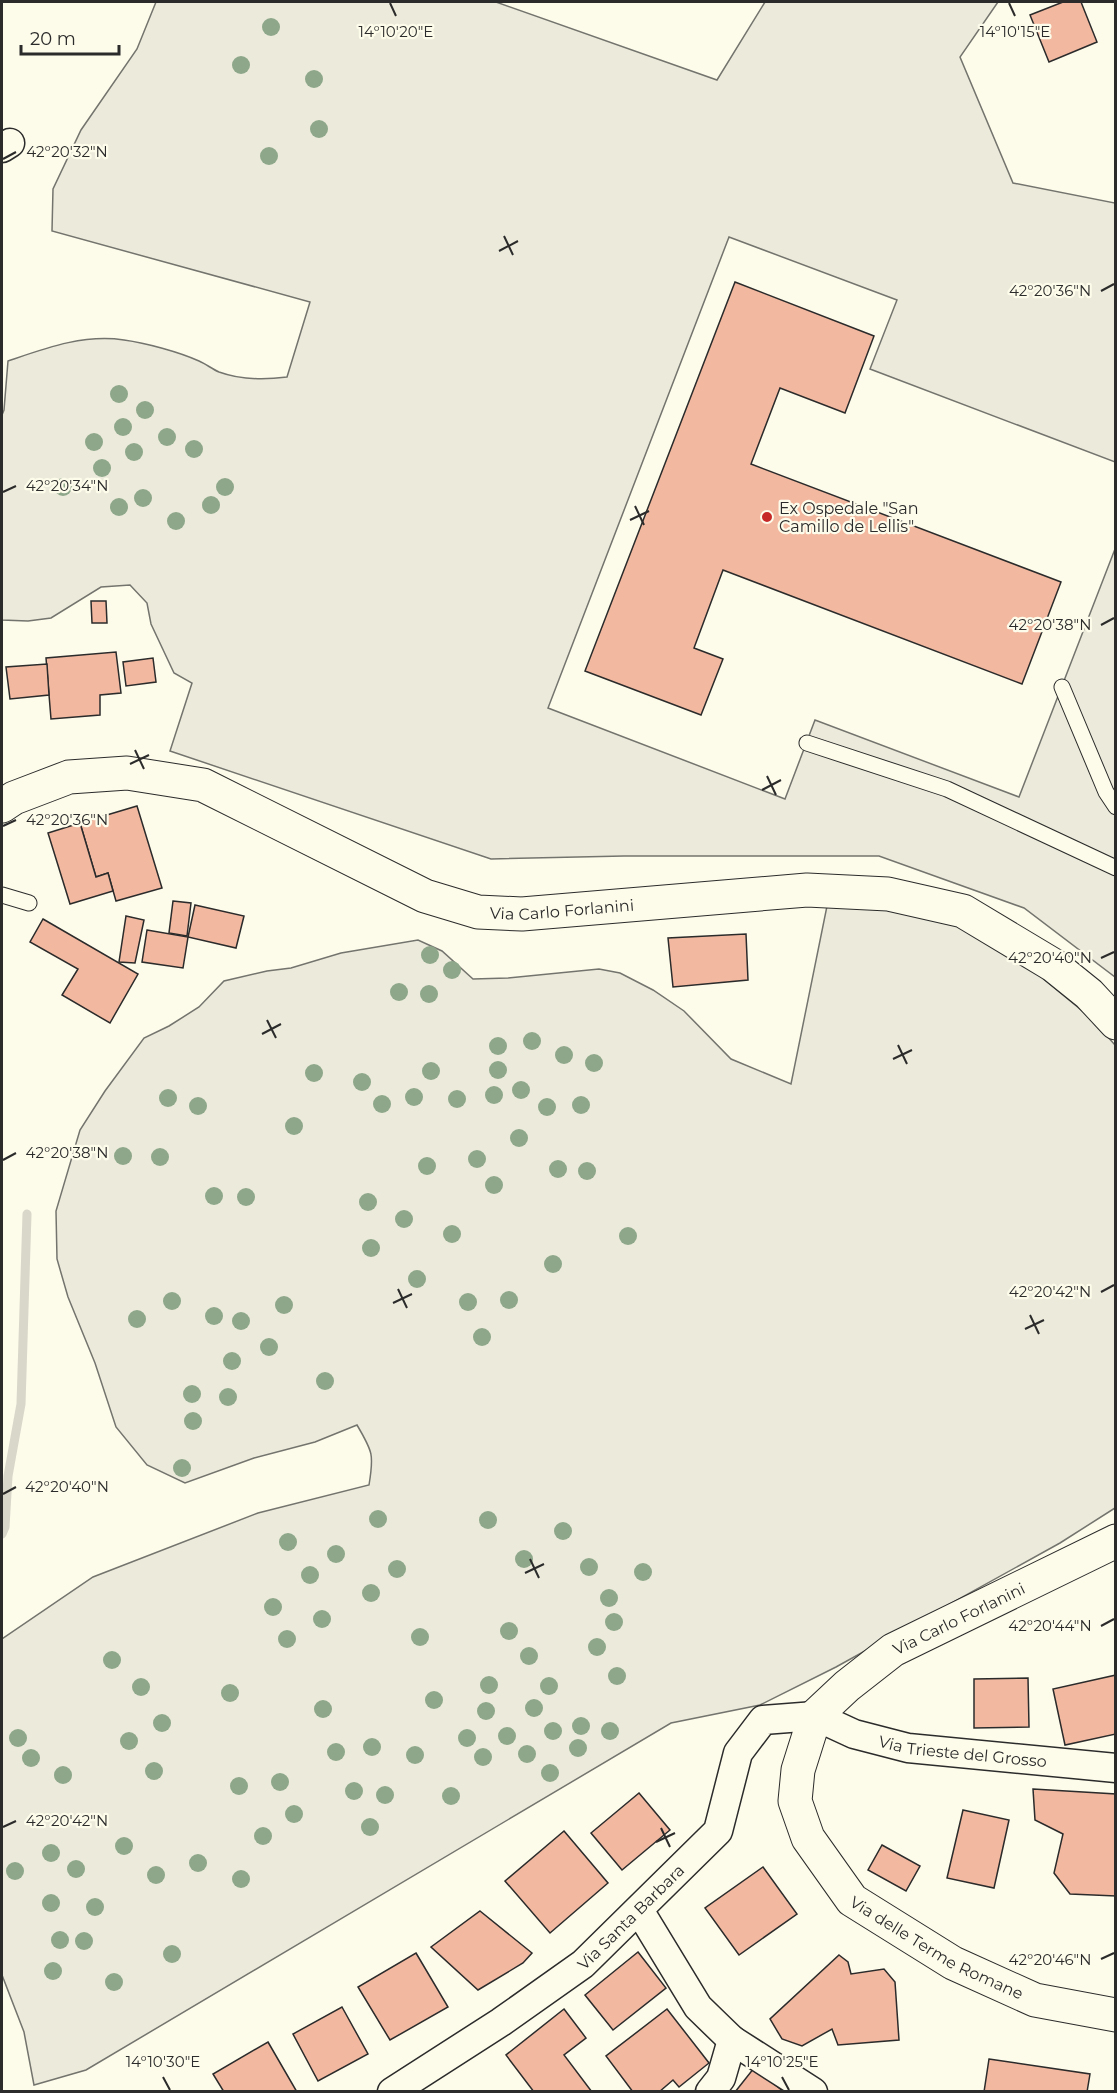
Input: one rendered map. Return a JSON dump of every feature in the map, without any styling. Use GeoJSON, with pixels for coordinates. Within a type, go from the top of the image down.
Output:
{"type":"FeatureCollection","features":[{"type":"Feature","properties":{"kind":"main road","name":"Via Carlo Forlanini"},"geometry":{"type":"LineString","coordinates":[[2,806],[14,798],[69,777],[127,773],[203,785],[425,896],[478,912],[522,915],[807,890],[888,894],[963,911],[1053,965],[1089,994],[1116,1023]]}},
{"type":"Feature","properties":{"kind":"main road","name":"Via Carlo Forlanini"},"geometry":{"type":"LineString","coordinates":[[815,1716],[847,1686],[893,1650],[1116,1541]]}},
{"type":"Feature","properties":{"kind":"main road","name":"Via delle Terme Romane"},"geometry":{"type":"LineString","coordinates":[[815,1716],[798,1770],[795,1801],[808,1838],[852,1900],[953,1963],[1035,2000],[1116,2015]]}},
{"type":"Feature","properties":{"kind":"street","name":"Via Trieste del Grosso"},"geometry":{"type":"LineString","coordinates":[[815,1716],[854,1734],[908,1749],[1116,1768]]}},
{"type":"Feature","properties":{"kind":"street","name":"Via Santa Barbara"},"geometry":{"type":"LineString","coordinates":[[392,2091],[501,2022],[583,1964],[718,1832],[738,1753],[763,1720],[815,1716]]}},
{"type":"Feature","properties":{"kind":"street"},"geometry":{"type":"LineString","coordinates":[[639,1910],[698,2007],[732,2040],[813,2091]]}},
{"type":"Feature","properties":{"kind":"street"},"geometry":{"type":"LineString","coordinates":[[710,2091],[721,2078],[732,2040]]}},
{"type":"Feature","properties":{"kind":"lane"},"geometry":{"type":"LineString","coordinates":[[1062,687],[1106,792],[1116,807]]}},
{"type":"Feature","properties":{"kind":"lane"},"geometry":{"type":"LineString","coordinates":[[807,743],[947,789],[1116,868]]}},
{"type":"Feature","properties":{"kind":"lane"},"geometry":{"type":"LineString","coordinates":[[2,895],[29,903]]}},
{"type":"Feature","properties":{"kind":"shaded area"},"geometry":{"type":"Polygon","coordinates":[[[156,2],[496,2],[717,80],[765,2],[998,2],[960,57],[1013,183],[1115,203],[1115,462],[870,369],[897,300],[729,237],[548,708],[785,799],[815,720],[1019,797],[1115,549],[1115,977],[1024,908],[879,856],[624,856],[491,859],[170,751],[192,683],[174,673],[151,624],[147,603],[130,585],[101,587],[51,618],[28,621],[2,620],[2,415],[8,361],[65,343],[109,339],[133,341],[172,351],[236,377],[261,379],[287,377],[310,302],[52,231],[53,189],[81,130],[137,49],[156,2]]]}},
{"type":"Feature","properties":{"kind":"shaded area"},"geometry":{"type":"Polygon","coordinates":[[[827,906],[905,910],[972,928],[1035,972],[1091,1018],[1115,1045],[1115,1508],[1060,1543],[836,1667],[760,1705],[671,1723],[86,2070],[34,2085],[24,2032],[2,1975],[2,1639],[93,1577],[258,1513],[369,1485],[372,1460],[369,1448],[357,1425],[315,1442],[254,1458],[185,1483],[147,1465],[116,1427],[95,1363],[68,1297],[57,1259],[56,1211],[80,1130],[105,1091],[144,1038],[169,1026],[199,1007],[224,981],[291,968],[341,953],[418,940],[442,951],[473,979],[599,969],[620,973],[653,990],[684,1011],[731,1059],[791,1084],[827,906]]]}},
{"type":"Feature","properties":{"kind":"building"},"geometry":{"type":"Polygon","coordinates":[[[1063,2],[1081,2],[1097,42],[1049,62],[1030,15],[1063,2]]]}},
{"type":"Feature","properties":{"kind":"building","name":"Ex Ospedale \"San Camillo de Lellis\""},"geometry":{"type":"Polygon","coordinates":[[[735,282],[874,336],[845,413],[780,388],[751,464],[1061,582],[1022,684],[723,570],[694,648],[723,659],[701,715],[585,671],[735,282]]]}},
{"type":"Feature","properties":{"kind":"building"},"geometry":{"type":"Polygon","coordinates":[[[91,601],[106,601],[107,623],[92,623],[91,601]]]}},
{"type":"Feature","properties":{"kind":"building"},"geometry":{"type":"Polygon","coordinates":[[[116,652],[121,693],[100,695],[100,715],[51,719],[46,658],[116,652]]]}},
{"type":"Feature","properties":{"kind":"building"},"geometry":{"type":"Polygon","coordinates":[[[153,658],[156,682],[126,686],[123,662],[153,658]]]}},
{"type":"Feature","properties":{"kind":"building"},"geometry":{"type":"Polygon","coordinates":[[[47,664],[49,695],[10,699],[6,667],[47,664]]]}},
{"type":"Feature","properties":{"kind":"building"},"geometry":{"type":"Polygon","coordinates":[[[137,806],[162,888],[116,901],[108,873],[96,877],[80,823],[137,806]]]}},
{"type":"Feature","properties":{"kind":"building"},"geometry":{"type":"Polygon","coordinates":[[[80,823],[96,877],[108,873],[113,891],[70,904],[48,833],[80,823]]]}},
{"type":"Feature","properties":{"kind":"building"},"geometry":{"type":"Polygon","coordinates":[[[173,901],[191,903],[187,936],[169,933],[173,901]]]}},
{"type":"Feature","properties":{"kind":"building"},"geometry":{"type":"Polygon","coordinates":[[[195,905],[244,916],[236,948],[188,937],[195,905]]]}},
{"type":"Feature","properties":{"kind":"building"},"geometry":{"type":"Polygon","coordinates":[[[126,916],[144,920],[135,963],[119,962],[126,916]]]}},
{"type":"Feature","properties":{"kind":"building"},"geometry":{"type":"Polygon","coordinates":[[[43,919],[138,974],[110,1023],[62,995],[78,969],[30,942],[43,919]]]}},
{"type":"Feature","properties":{"kind":"building"},"geometry":{"type":"Polygon","coordinates":[[[147,930],[188,937],[183,968],[142,962],[147,930]]]}},
{"type":"Feature","properties":{"kind":"building"},"geometry":{"type":"Polygon","coordinates":[[[746,934],[748,980],[673,987],[668,938],[746,934]]]}},
{"type":"Feature","properties":{"kind":"building"},"geometry":{"type":"Polygon","coordinates":[[[1116,1675],[1116,1734],[1065,1745],[1053,1689],[1116,1675]]]}},
{"type":"Feature","properties":{"kind":"building"},"geometry":{"type":"Polygon","coordinates":[[[1028,1678],[1029,1727],[974,1728],[974,1679],[1028,1678]]]}},
{"type":"Feature","properties":{"kind":"building"},"geometry":{"type":"Polygon","coordinates":[[[1033,1789],[1116,1794],[1116,1896],[1070,1894],[1054,1873],[1063,1834],[1035,1820],[1033,1789]]]}},
{"type":"Feature","properties":{"kind":"building"},"geometry":{"type":"Polygon","coordinates":[[[639,1793],[670,1830],[622,1870],[591,1833],[639,1793]]]}},
{"type":"Feature","properties":{"kind":"building"},"geometry":{"type":"Polygon","coordinates":[[[963,1810],[1009,1820],[994,1888],[947,1878],[963,1810]]]}},
{"type":"Feature","properties":{"kind":"building"},"geometry":{"type":"Polygon","coordinates":[[[564,1831],[608,1883],[550,1933],[505,1881],[564,1831]]]}},
{"type":"Feature","properties":{"kind":"building"},"geometry":{"type":"Polygon","coordinates":[[[882,1845],[920,1866],[906,1891],[868,1870],[882,1845]]]}},
{"type":"Feature","properties":{"kind":"building"},"geometry":{"type":"Polygon","coordinates":[[[763,1867],[797,1914],[739,1955],[705,1908],[763,1867]]]}},
{"type":"Feature","properties":{"kind":"building"},"geometry":{"type":"Polygon","coordinates":[[[480,1911],[532,1953],[523,1963],[478,1990],[431,1947],[480,1911]]]}},
{"type":"Feature","properties":{"kind":"building"},"geometry":{"type":"Polygon","coordinates":[[[638,1952],[666,1988],[613,2030],[585,1995],[638,1952]]]}},
{"type":"Feature","properties":{"kind":"building"},"geometry":{"type":"Polygon","coordinates":[[[416,1953],[448,2007],[390,2040],[358,1987],[416,1953]]]}},
{"type":"Feature","properties":{"kind":"building"},"geometry":{"type":"Polygon","coordinates":[[[839,1955],[848,1962],[851,1974],[884,1969],[895,1982],[899,2040],[838,2045],[832,2029],[802,2046],[782,2039],[770,2019],[839,1955]]]}},
{"type":"Feature","properties":{"kind":"building"},"geometry":{"type":"Polygon","coordinates":[[[342,2007],[368,2054],[318,2081],[293,2034],[342,2007]]]}},
{"type":"Feature","properties":{"kind":"building"},"geometry":{"type":"Polygon","coordinates":[[[564,2009],[586,2038],[564,2055],[592,2092],[534,2092],[506,2055],[564,2009]]]}},
{"type":"Feature","properties":{"kind":"building"},"geometry":{"type":"Polygon","coordinates":[[[667,2009],[709,2063],[679,2087],[673,2080],[659,2092],[633,2092],[606,2056],[667,2009]]]}},
{"type":"Feature","properties":{"kind":"building"},"geometry":{"type":"Polygon","coordinates":[[[268,2042],[297,2092],[224,2092],[213,2074],[268,2042]]]}},
{"type":"Feature","properties":{"kind":"building"},"geometry":{"type":"Polygon","coordinates":[[[989,2059],[1090,2074],[1087,2092],[984,2092],[989,2059]]]}},
{"type":"Feature","properties":{"kind":"building"},"geometry":{"type":"Polygon","coordinates":[[[754,2068],[784,2092],[735,2092],[754,2068]]]}},
{"type":"Feature","properties":{"kind":"waterway"},"geometry":{"type":"LineString","coordinates":[[2,1534],[5,1527],[8,1476],[21,1404],[27,1214]]}},
{"type":"Feature","properties":{"kind":"place","name":"Ex Ospedale \"San Camillo de Lellis\""},"geometry":{"type":"Point","coordinates":[767,517]}}]}
